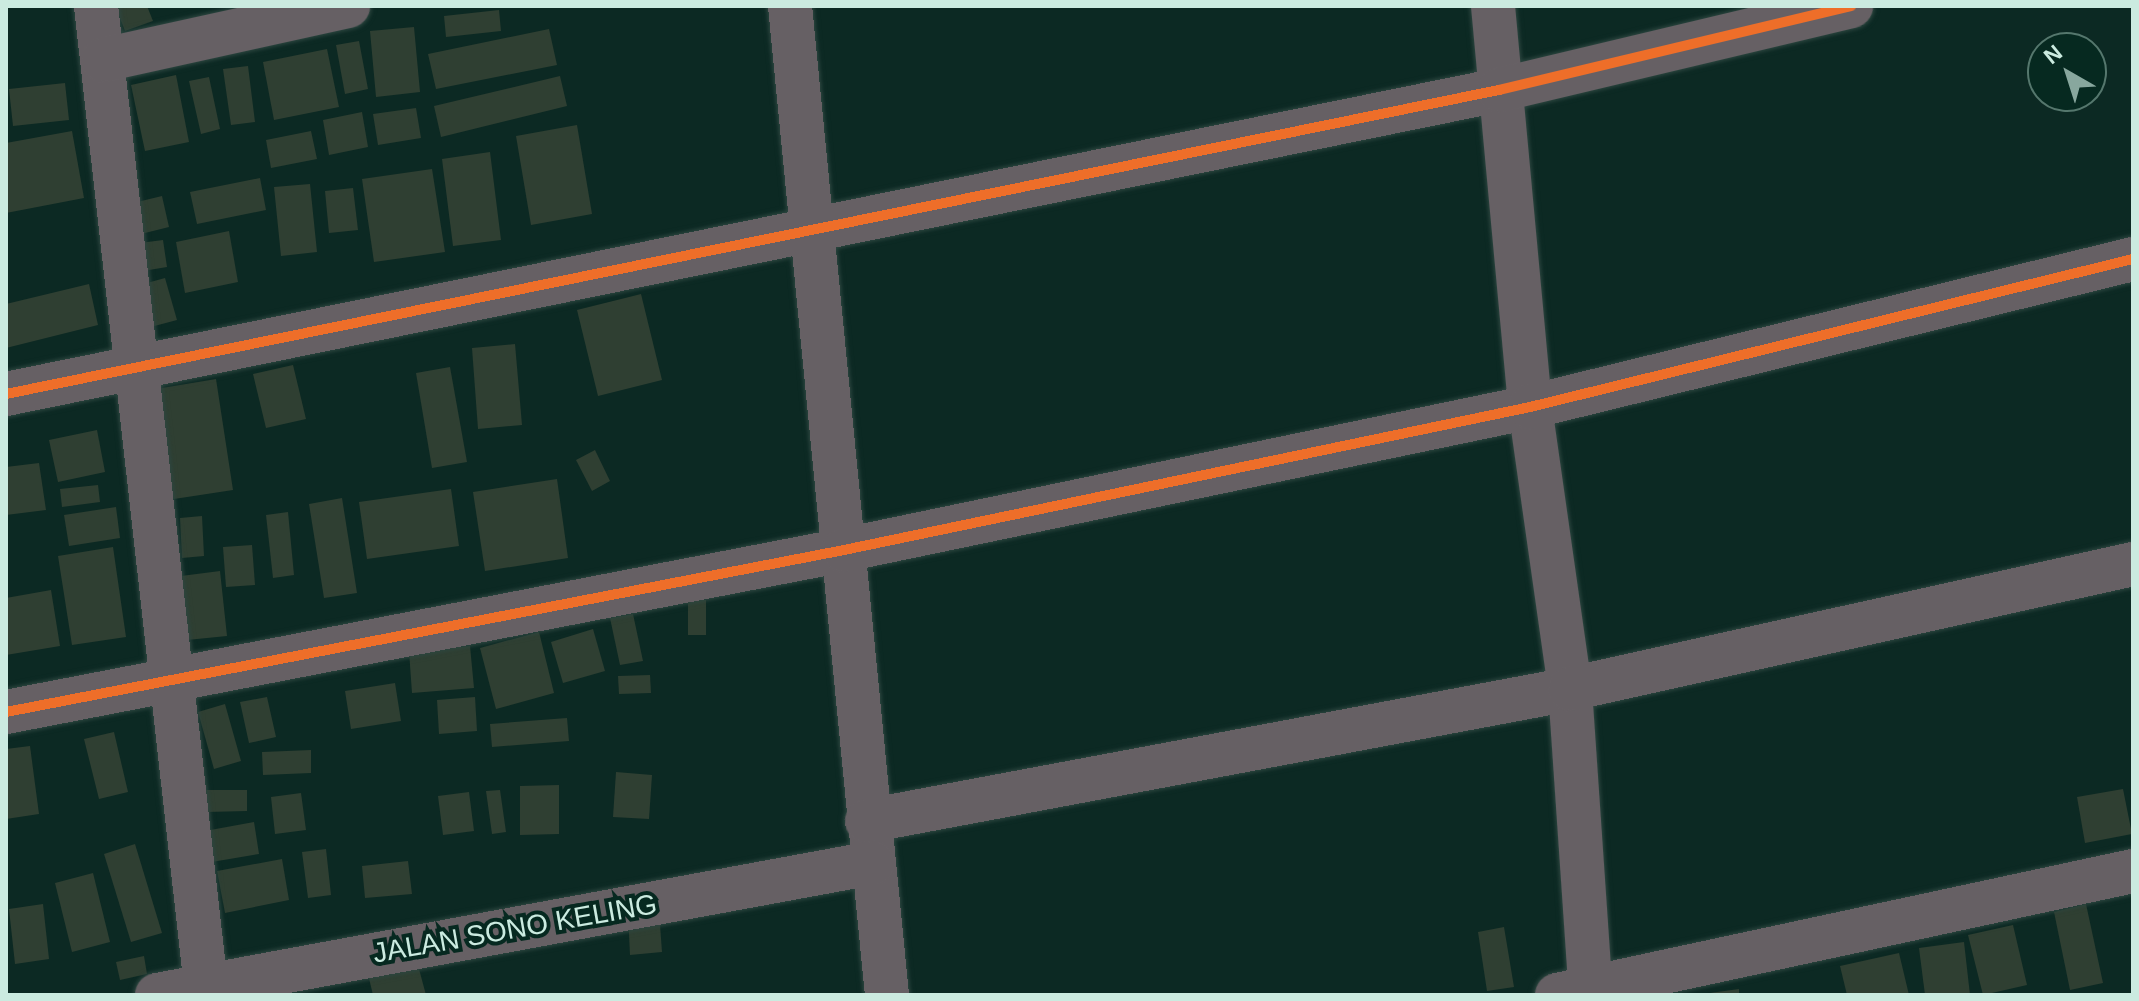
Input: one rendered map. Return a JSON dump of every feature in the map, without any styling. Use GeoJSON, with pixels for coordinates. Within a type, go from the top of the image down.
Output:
{"type":"FeatureCollection","features":[{"type":"Feature","properties":{"kind":"street"},"geometry":{"type":"LineString","coordinates":[[96,6],[175,680],[206,990]]}},
{"type":"Feature","properties":{"kind":"street"},"geometry":{"type":"LineString","coordinates":[[103,60],[348,6]]}},
{"type":"Feature","properties":{"kind":"street"},"geometry":{"type":"LineString","coordinates":[[790,6],[887,995]]}},
{"type":"Feature","properties":{"kind":"street"},"geometry":{"type":"LineString","coordinates":[[1493,6],[1530,407],[1570,689],[1579,993],[2133,871]]}},
{"type":"Feature","properties":{"kind":"street"},"geometry":{"type":"LineString","coordinates":[[6,394],[136,364],[811,232],[1499,90],[1851,6]]}},
{"type":"Feature","properties":{"kind":"street"},"geometry":{"type":"LineString","coordinates":[[6,712],[844,550],[1530,407],[2133,259]]}},
{"type":"Feature","properties":{"kind":"street","name":"JALAN SONO KELING"},"geometry":{"type":"LineString","coordinates":[[157,995],[206,990],[2133,564]]}},
{"type":"Feature","properties":{"kind":"building"},"geometry":{"type":"Polygon","coordinates":[[[147,6],[153,21],[125,31],[116,8],[147,6]]]}},
{"type":"Feature","properties":{"kind":"building"},"geometry":{"type":"Polygon","coordinates":[[[499,10],[501,31],[446,37],[444,16],[499,10]]]}},
{"type":"Feature","properties":{"kind":"building"},"geometry":{"type":"Polygon","coordinates":[[[414,27],[420,92],[376,97],[370,31],[414,27]]]}},
{"type":"Feature","properties":{"kind":"building"},"geometry":{"type":"Polygon","coordinates":[[[549,29],[557,65],[436,89],[428,54],[549,29]]]}},
{"type":"Feature","properties":{"kind":"building"},"geometry":{"type":"Polygon","coordinates":[[[359,41],[368,89],[345,94],[336,45],[359,41]]]}},
{"type":"Feature","properties":{"kind":"building"},"geometry":{"type":"Polygon","coordinates":[[[327,49],[339,107],[274,120],[263,62],[327,49]]]}},
{"type":"Feature","properties":{"kind":"building"},"geometry":{"type":"Polygon","coordinates":[[[248,66],[255,122],[231,125],[223,69],[248,66]]]}},
{"type":"Feature","properties":{"kind":"building"},"geometry":{"type":"Polygon","coordinates":[[[176,75],[189,142],[145,151],[131,85],[176,75]]]}},
{"type":"Feature","properties":{"kind":"building"},"geometry":{"type":"Polygon","coordinates":[[[560,76],[567,106],[441,137],[434,106],[560,76]]]}},
{"type":"Feature","properties":{"kind":"building"},"geometry":{"type":"Polygon","coordinates":[[[209,77],[220,129],[201,134],[189,81],[209,77]]]}},
{"type":"Feature","properties":{"kind":"building"},"geometry":{"type":"Polygon","coordinates":[[[65,83],[69,120],[13,126],[9,89],[65,83]]]}},
{"type":"Feature","properties":{"kind":"building"},"geometry":{"type":"Polygon","coordinates":[[[416,108],[421,138],[378,145],[373,114],[416,108]]]}},
{"type":"Feature","properties":{"kind":"building"},"geometry":{"type":"Polygon","coordinates":[[[362,112],[368,147],[329,155],[323,120],[362,112]]]}},
{"type":"Feature","properties":{"kind":"building"},"geometry":{"type":"Polygon","coordinates":[[[577,125],[592,214],[531,225],[516,136],[577,125]]]}},
{"type":"Feature","properties":{"kind":"building"},"geometry":{"type":"Polygon","coordinates":[[[72,131],[84,198],[6,213],[6,143],[72,131]]]}},
{"type":"Feature","properties":{"kind":"building"},"geometry":{"type":"Polygon","coordinates":[[[311,131],[317,159],[271,168],[266,140],[311,131]]]}},
{"type":"Feature","properties":{"kind":"building"},"geometry":{"type":"Polygon","coordinates":[[[490,152],[501,240],[453,246],[442,159],[490,152]]]}},
{"type":"Feature","properties":{"kind":"building"},"geometry":{"type":"Polygon","coordinates":[[[432,169],[445,252],[374,262],[362,179],[432,169]]]}},
{"type":"Feature","properties":{"kind":"building"},"geometry":{"type":"Polygon","coordinates":[[[260,178],[266,210],[197,224],[190,192],[260,178]]]}},
{"type":"Feature","properties":{"kind":"building"},"geometry":{"type":"Polygon","coordinates":[[[310,184],[317,252],[281,256],[274,187],[310,184]]]}},
{"type":"Feature","properties":{"kind":"building"},"geometry":{"type":"Polygon","coordinates":[[[353,188],[358,230],[329,233],[325,191],[353,188]]]}},
{"type":"Feature","properties":{"kind":"building"},"geometry":{"type":"Polygon","coordinates":[[[162,196],[169,227],[141,234],[133,203],[162,196]]]}},
{"type":"Feature","properties":{"kind":"building"},"geometry":{"type":"Polygon","coordinates":[[[229,231],[238,282],[185,293],[176,242],[229,231]]]}},
{"type":"Feature","properties":{"kind":"building"},"geometry":{"type":"Polygon","coordinates":[[[163,240],[167,267],[137,272],[132,244],[163,240]]]}},
{"type":"Feature","properties":{"kind":"building"},"geometry":{"type":"Polygon","coordinates":[[[165,278],[177,320],[147,328],[136,286],[165,278]]]}},
{"type":"Feature","properties":{"kind":"building"},"geometry":{"type":"Polygon","coordinates":[[[89,284],[98,325],[6,348],[6,304],[89,284]]]}},
{"type":"Feature","properties":{"kind":"building"},"geometry":{"type":"Polygon","coordinates":[[[641,294],[662,380],[598,396],[577,310],[641,294]]]}},
{"type":"Feature","properties":{"kind":"building"},"geometry":{"type":"Polygon","coordinates":[[[515,344],[522,425],[478,429],[472,348],[515,344]]]}},
{"type":"Feature","properties":{"kind":"building"},"geometry":{"type":"Polygon","coordinates":[[[293,365],[306,419],[266,428],[253,374],[293,365]]]}},
{"type":"Feature","properties":{"kind":"building"},"geometry":{"type":"Polygon","coordinates":[[[450,367],[467,462],[432,468],[416,373],[450,367]]]}},
{"type":"Feature","properties":{"kind":"building"},"geometry":{"type":"Polygon","coordinates":[[[216,379],[233,490],[161,501],[144,391],[216,379]]]}},
{"type":"Feature","properties":{"kind":"building"},"geometry":{"type":"Polygon","coordinates":[[[97,430],[105,472],[58,482],[49,440],[97,430]]]}},
{"type":"Feature","properties":{"kind":"building"},"geometry":{"type":"Polygon","coordinates":[[[595,450],[610,481],[592,491],[576,460],[595,450]]]}},
{"type":"Feature","properties":{"kind":"building"},"geometry":{"type":"Polygon","coordinates":[[[39,463],[46,510],[6,515],[6,467],[39,463]]]}},
{"type":"Feature","properties":{"kind":"building"},"geometry":{"type":"Polygon","coordinates":[[[557,479],[568,558],[485,571],[473,492],[557,479]]]}},
{"type":"Feature","properties":{"kind":"building"},"geometry":{"type":"Polygon","coordinates":[[[98,485],[100,502],[62,507],[60,489],[98,485]]]}},
{"type":"Feature","properties":{"kind":"building"},"geometry":{"type":"Polygon","coordinates":[[[451,489],[459,546],[367,559],[359,502],[451,489]]]}},
{"type":"Feature","properties":{"kind":"building"},"geometry":{"type":"Polygon","coordinates":[[[342,498],[357,593],[324,598],[309,504],[342,498]]]}},
{"type":"Feature","properties":{"kind":"building"},"geometry":{"type":"Polygon","coordinates":[[[116,507],[120,538],[69,546],[64,515],[116,507]]]}},
{"type":"Feature","properties":{"kind":"building"},"geometry":{"type":"Polygon","coordinates":[[[288,512],[294,575],[273,578],[266,515],[288,512]]]}},
{"type":"Feature","properties":{"kind":"building"},"geometry":{"type":"Polygon","coordinates":[[[202,516],[204,556],[182,558],[180,518],[202,516]]]}},
{"type":"Feature","properties":{"kind":"building"},"geometry":{"type":"Polygon","coordinates":[[[252,545],[255,585],[226,587],[223,547],[252,545]]]}},
{"type":"Feature","properties":{"kind":"building"},"geometry":{"type":"Polygon","coordinates":[[[113,547],[126,637],[72,645],[58,556],[113,547]]]}},
{"type":"Feature","properties":{"kind":"building"},"geometry":{"type":"Polygon","coordinates":[[[220,571],[227,636],[187,640],[181,576],[220,571]]]}},
{"type":"Feature","properties":{"kind":"building"},"geometry":{"type":"Polygon","coordinates":[[[51,590],[60,646],[6,655],[6,598],[51,590]]]}},
{"type":"Feature","properties":{"kind":"building"},"geometry":{"type":"Polygon","coordinates":[[[688,600],[706,600],[706,635],[688,635],[688,600]]]}},
{"type":"Feature","properties":{"kind":"building"},"geometry":{"type":"Polygon","coordinates":[[[633,614],[643,661],[620,665],[610,618],[633,614]]]}},
{"type":"Feature","properties":{"kind":"building"},"geometry":{"type":"Polygon","coordinates":[[[593,629],[605,671],[563,683],[551,642],[593,629]]]}},
{"type":"Feature","properties":{"kind":"building"},"geometry":{"type":"Polygon","coordinates":[[[539,632],[554,693],[496,709],[480,648],[539,632]]]}},
{"type":"Feature","properties":{"kind":"building"},"geometry":{"type":"Polygon","coordinates":[[[470,646],[474,688],[412,693],[409,651],[470,646]]]}},
{"type":"Feature","properties":{"kind":"building"},"geometry":{"type":"Polygon","coordinates":[[[650,675],[651,693],[619,694],[618,676],[650,675]]]}},
{"type":"Feature","properties":{"kind":"building"},"geometry":{"type":"Polygon","coordinates":[[[395,683],[401,721],[351,729],[345,691],[395,683]]]}},
{"type":"Feature","properties":{"kind":"building"},"geometry":{"type":"Polygon","coordinates":[[[267,697],[276,737],[249,743],[240,702],[267,697]]]}},
{"type":"Feature","properties":{"kind":"building"},"geometry":{"type":"Polygon","coordinates":[[[475,697],[477,731],[439,734],[437,700],[475,697]]]}},
{"type":"Feature","properties":{"kind":"building"},"geometry":{"type":"Polygon","coordinates":[[[225,704],[241,761],[214,769],[198,712],[225,704]]]}},
{"type":"Feature","properties":{"kind":"building"},"geometry":{"type":"Polygon","coordinates":[[[567,718],[569,741],[492,747],[490,724],[567,718]]]}},
{"type":"Feature","properties":{"kind":"building"},"geometry":{"type":"Polygon","coordinates":[[[114,732],[128,792],[99,799],[84,739],[114,732]]]}},
{"type":"Feature","properties":{"kind":"building"},"geometry":{"type":"Polygon","coordinates":[[[30,746],[39,814],[6,819],[6,749],[30,746]]]}},
{"type":"Feature","properties":{"kind":"building"},"geometry":{"type":"Polygon","coordinates":[[[311,750],[311,773],[263,775],[262,752],[311,750]]]}},
{"type":"Feature","properties":{"kind":"building"},"geometry":{"type":"Polygon","coordinates":[[[616,772],[652,775],[649,819],[613,817],[616,772]]]}},
{"type":"Feature","properties":{"kind":"building"},"geometry":{"type":"Polygon","coordinates":[[[559,785],[559,834],[520,835],[520,786],[559,785]]]}},
{"type":"Feature","properties":{"kind":"building"},"geometry":{"type":"Polygon","coordinates":[[[2123,789],[2132,834],[2085,843],[2077,797],[2123,789]]]}},
{"type":"Feature","properties":{"kind":"building"},"geometry":{"type":"Polygon","coordinates":[[[206,790],[247,790],[247,811],[207,812],[206,790]]]}},
{"type":"Feature","properties":{"kind":"building"},"geometry":{"type":"Polygon","coordinates":[[[500,790],[506,832],[492,834],[486,791],[500,790]]]}},
{"type":"Feature","properties":{"kind":"building"},"geometry":{"type":"Polygon","coordinates":[[[469,792],[474,831],[443,835],[438,796],[469,792]]]}},
{"type":"Feature","properties":{"kind":"building"},"geometry":{"type":"Polygon","coordinates":[[[301,793],[306,830],[275,834],[271,797],[301,793]]]}},
{"type":"Feature","properties":{"kind":"building"},"geometry":{"type":"Polygon","coordinates":[[[254,822],[259,854],[200,864],[194,833],[254,822]]]}},
{"type":"Feature","properties":{"kind":"building"},"geometry":{"type":"Polygon","coordinates":[[[135,844],[162,933],[131,942],[104,854],[135,844]]]}},
{"type":"Feature","properties":{"kind":"building"},"geometry":{"type":"Polygon","coordinates":[[[326,849],[331,895],[308,898],[302,852],[326,849]]]}},
{"type":"Feature","properties":{"kind":"building"},"geometry":{"type":"Polygon","coordinates":[[[282,859],[289,900],[225,913],[217,871],[282,859]]]}},
{"type":"Feature","properties":{"kind":"building"},"geometry":{"type":"Polygon","coordinates":[[[408,861],[412,894],[365,898],[362,866],[408,861]]]}},
{"type":"Feature","properties":{"kind":"building"},"geometry":{"type":"Polygon","coordinates":[[[93,873],[110,942],[72,952],[55,883],[93,873]]]}},
{"type":"Feature","properties":{"kind":"building"},"geometry":{"type":"Polygon","coordinates":[[[43,904],[49,959],[15,964],[9,909],[43,904]]]}},
{"type":"Feature","properties":{"kind":"building"},"geometry":{"type":"Polygon","coordinates":[[[2086,904],[2103,983],[2070,990],[2054,912],[2086,904]]]}},
{"type":"Feature","properties":{"kind":"building"},"geometry":{"type":"Polygon","coordinates":[[[659,911],[662,952],[630,955],[628,913],[659,911]]]}},
{"type":"Feature","properties":{"kind":"building"},"geometry":{"type":"Polygon","coordinates":[[[2013,925],[2027,985],[1983,995],[1968,935],[2013,925]]]}},
{"type":"Feature","properties":{"kind":"building"},"geometry":{"type":"Polygon","coordinates":[[[1504,927],[1514,987],[1487,991],[1478,932],[1504,927]]]}},
{"type":"Feature","properties":{"kind":"building"},"geometry":{"type":"Polygon","coordinates":[[[1964,942],[1970,995],[1925,995],[1919,948],[1964,942]]]}},
{"type":"Feature","properties":{"kind":"building"},"geometry":{"type":"Polygon","coordinates":[[[1899,953],[1909,995],[1847,995],[1840,966],[1899,953]]]}},
{"type":"Feature","properties":{"kind":"building"},"geometry":{"type":"Polygon","coordinates":[[[415,954],[426,995],[373,995],[366,966],[415,954]]]}},
{"type":"Feature","properties":{"kind":"building"},"geometry":{"type":"Polygon","coordinates":[[[144,956],[147,974],[120,980],[116,962],[144,956]]]}},
{"type":"Feature","properties":{"kind":"building"},"geometry":{"type":"Polygon","coordinates":[[[1739,989],[1739,995],[1710,995],[1710,993],[1739,989]]]}},
{"type":"Feature","properties":{"kind":"cycle path"},"geometry":{"type":"LineString","coordinates":[[6,394],[1499,90],[1851,6]]}},
{"type":"Feature","properties":{"kind":"cycle path"},"geometry":{"type":"LineString","coordinates":[[6,712],[844,550],[1530,407],[2133,259]]}}]}
